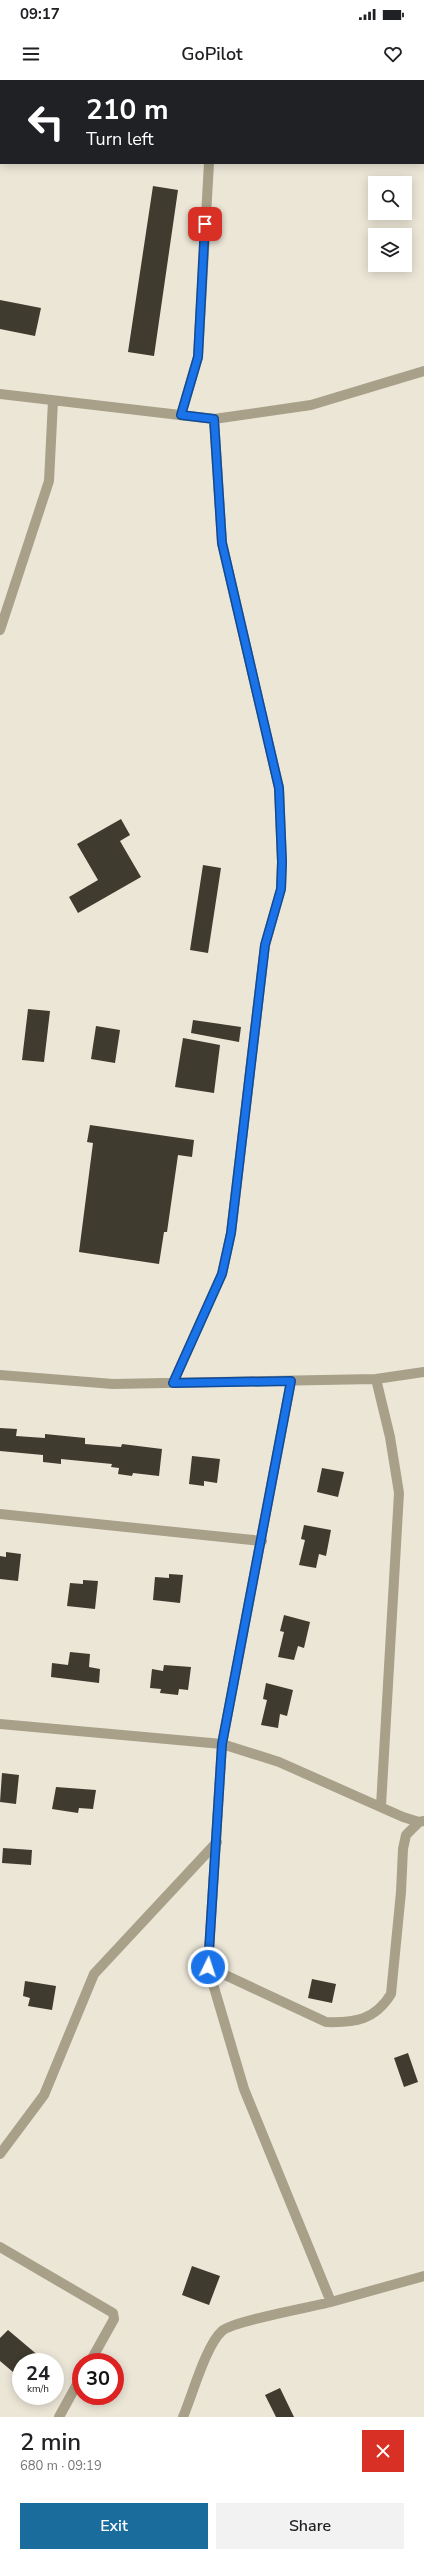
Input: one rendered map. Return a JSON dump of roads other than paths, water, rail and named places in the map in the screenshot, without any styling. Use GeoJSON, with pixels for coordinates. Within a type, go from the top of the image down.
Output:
{"type":"FeatureCollection","features":[{"type":"Feature","properties":{"kind":"street"},"geometry":{"type":"LineString","coordinates":[[181,415],[198,357],[209,164]]}},
{"type":"Feature","properties":{"kind":"street"},"geometry":{"type":"LineString","coordinates":[[0,394],[214,419],[311,405],[424,371]]}},
{"type":"Feature","properties":{"kind":"street"},"geometry":{"type":"LineString","coordinates":[[0,630],[49,481],[53,401]]}},
{"type":"Feature","properties":{"kind":"street"},"geometry":{"type":"LineString","coordinates":[[173,1383],[222,1274],[231,1233],[265,945],[281,889],[282,862],[279,788],[222,543],[214,419]]}},
{"type":"Feature","properties":{"kind":"street"},"geometry":{"type":"LineString","coordinates":[[0,1375],[113,1384],[376,1379],[424,1372]]}},
{"type":"Feature","properties":{"kind":"street"},"geometry":{"type":"LineString","coordinates":[[376,1379],[390,1437],[399,1493],[381,1806]]}},
{"type":"Feature","properties":{"kind":"street"},"geometry":{"type":"LineString","coordinates":[[291,1381],[262,1541],[222,1744],[208,1967],[244,2089],[330,2302]]}},
{"type":"Feature","properties":{"kind":"street"},"geometry":{"type":"LineString","coordinates":[[0,1514],[262,1541]]}},
{"type":"Feature","properties":{"kind":"street"},"geometry":{"type":"LineString","coordinates":[[0,1724],[222,1744],[279,1762],[403,1817],[422,1821]]}},
{"type":"Feature","properties":{"kind":"street"},"geometry":{"type":"LineString","coordinates":[[208,1967],[326,2022],[345,2023],[374,2015],[383,2008],[391,1994],[401,1892],[403,1850],[406,1834],[422,1821]]}},
{"type":"Feature","properties":{"kind":"street"},"geometry":{"type":"LineString","coordinates":[[0,2154],[44,2095],[94,1974],[217,1842]]}},
{"type":"Feature","properties":{"kind":"street"},"geometry":{"type":"LineString","coordinates":[[0,2247],[113,2313],[114,2319],[95,2353]]}},
{"type":"Feature","properties":{"kind":"street"},"geometry":{"type":"LineString","coordinates":[[183,2417],[212,2344],[222,2330],[237,2324],[330,2302],[424,2276]]}},
{"type":"Feature","properties":{"kind":"street"},"geometry":{"type":"LineString","coordinates":[[59,2417],[72,2393]]}}]}
